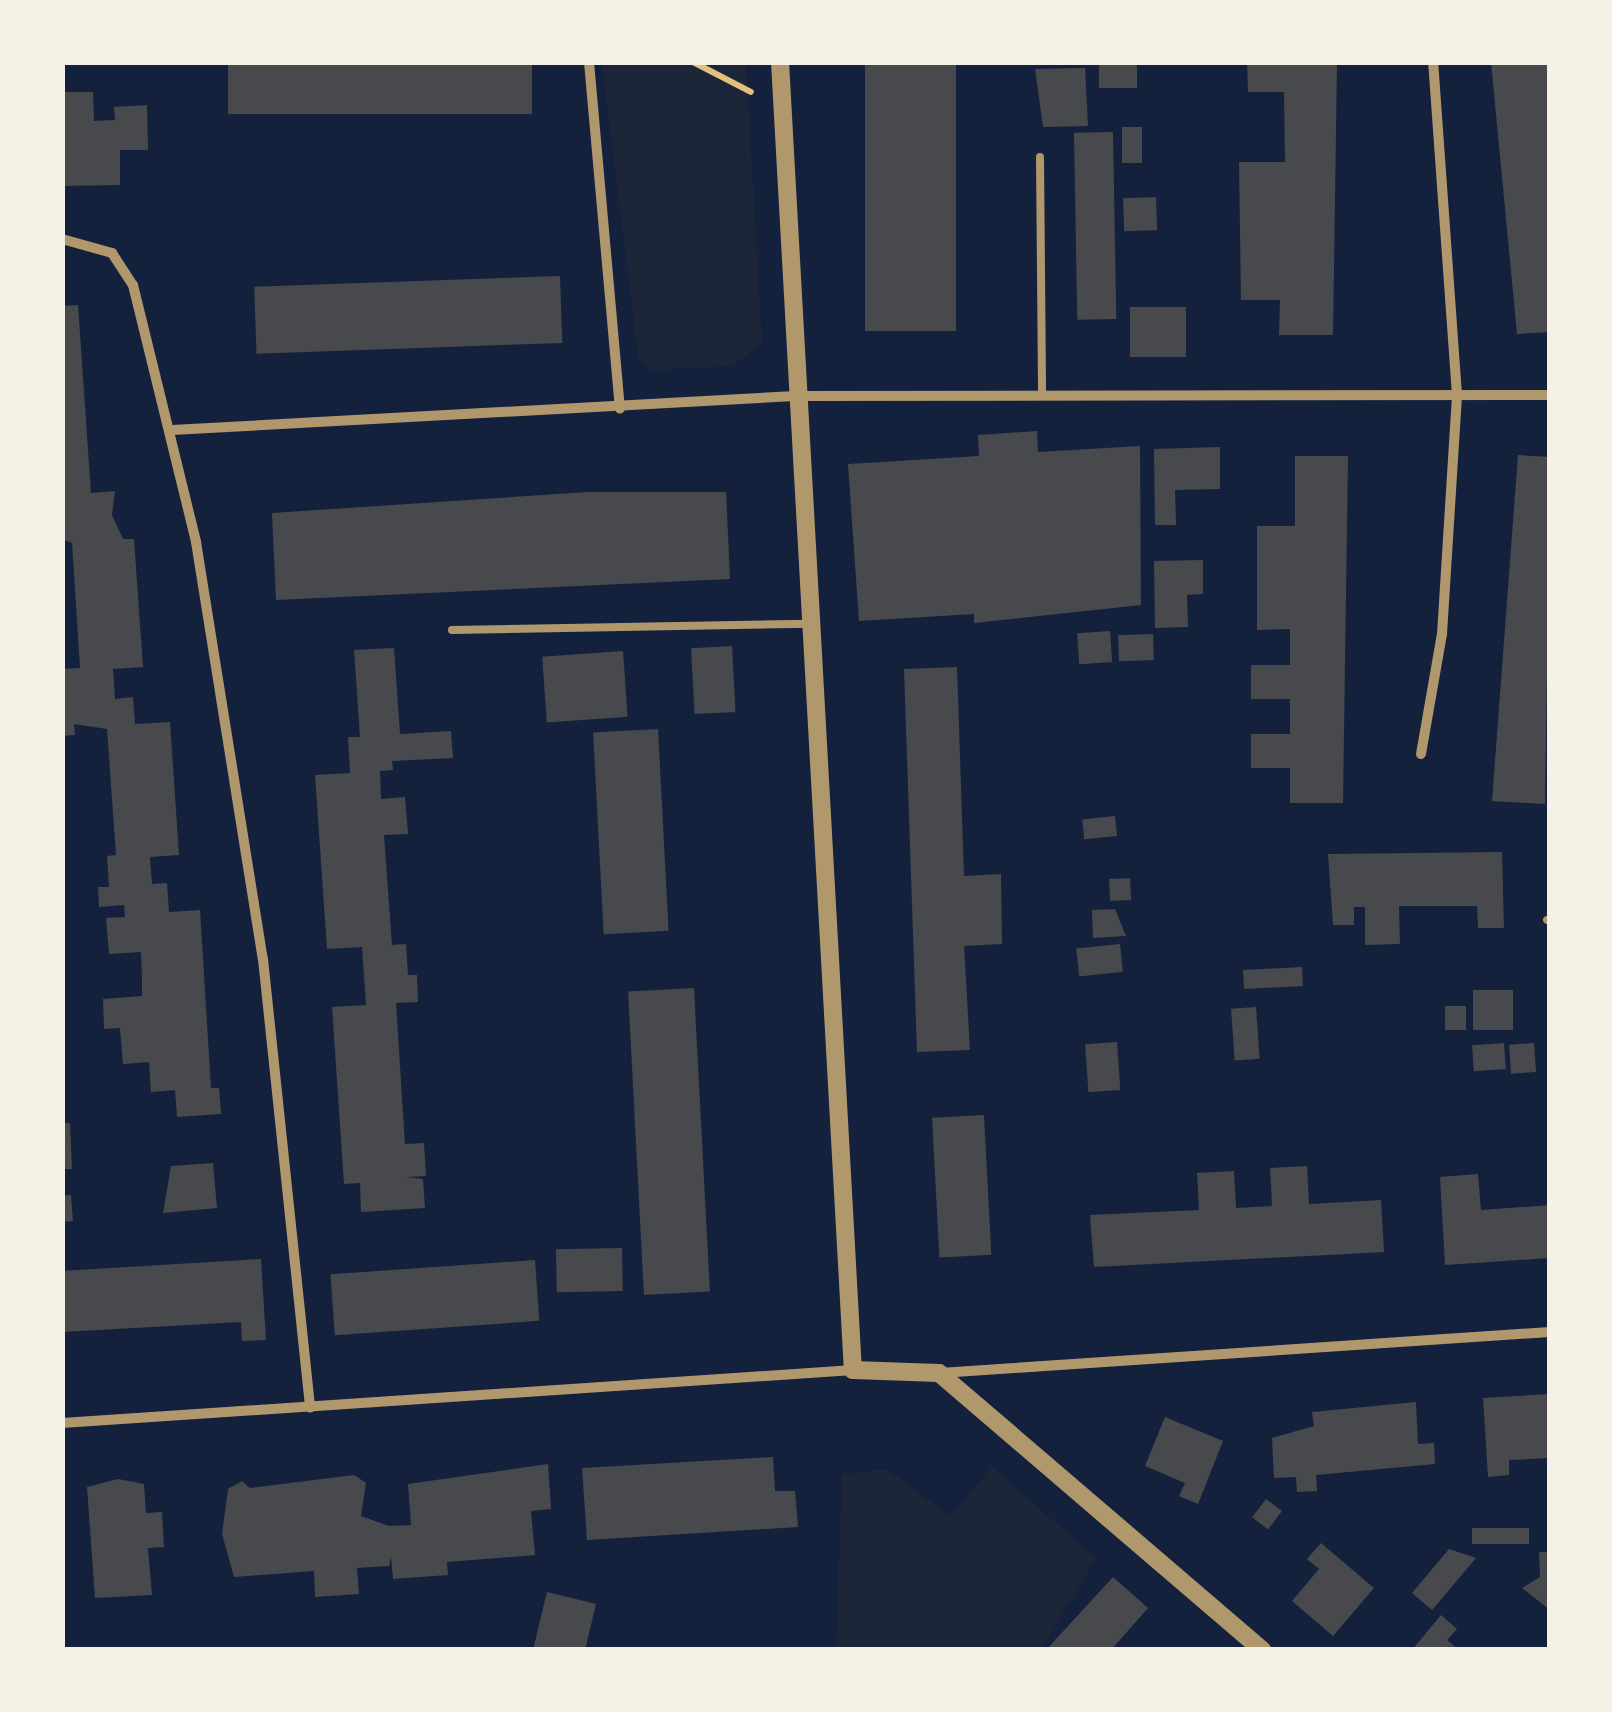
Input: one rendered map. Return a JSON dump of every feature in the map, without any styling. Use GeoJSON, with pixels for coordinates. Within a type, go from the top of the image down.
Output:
{"type":"FeatureCollection","features":[{"type":"Feature","properties":{"kind":"street"},"geometry":{"type":"LineString","coordinates":[[589,62],[620,408]]}},
{"type":"Feature","properties":{"kind":"street"},"geometry":{"type":"LineString","coordinates":[[780,62],[794,396],[854,1370]]}},
{"type":"Feature","properties":{"kind":"street"},"geometry":{"type":"LineString","coordinates":[[1421,754],[1442,634],[1457,395],[1433,62]]}},
{"type":"Feature","properties":{"kind":"street"},"geometry":{"type":"LineString","coordinates":[[62,239],[112,252],[140,306],[172,430],[263,958],[310,1408]]}},
{"type":"Feature","properties":{"kind":"street"},"geometry":{"type":"LineString","coordinates":[[172,430],[794,396],[1550,395]]}},
{"type":"Feature","properties":{"kind":"street"},"geometry":{"type":"LineString","coordinates":[[62,1422],[854,1370],[938,1373],[1550,1332]]}},
{"type":"Feature","properties":{"kind":"street"},"geometry":{"type":"LineString","coordinates":[[938,1373],[1262,1650]]}},
{"type":"Feature","properties":{"kind":"lane"},"geometry":{"type":"LineString","coordinates":[[1040,157],[1042,396]]}},
{"type":"Feature","properties":{"kind":"lane"},"geometry":{"type":"LineString","coordinates":[[452,630],[809,624]]}},
{"type":"Feature","properties":{"kind":"path"},"geometry":{"type":"LineString","coordinates":[[693,62],[783,108]]}},
{"type":"Feature","properties":{"kind":"shaded area"},"geometry":{"type":"Polygon","coordinates":[[[602,63],[746,63],[762,342],[732,366],[651,370],[638,357],[602,63]]]}},
{"type":"Feature","properties":{"kind":"shaded area"},"geometry":{"type":"Polygon","coordinates":[[[992,1467],[1096,1558],[1041,1649],[836,1649],[842,1474],[887,1469],[950,1516],[992,1467]]]}},
{"type":"Feature","properties":{"kind":"building"},"geometry":{"type":"Polygon","coordinates":[[[228,62],[532,62],[532,114],[228,114],[228,62]]]}},
{"type":"Feature","properties":{"kind":"building"},"geometry":{"type":"Polygon","coordinates":[[[865,62],[956,62],[956,331],[865,331],[865,62]]]}},
{"type":"Feature","properties":{"kind":"building"},"geometry":{"type":"Polygon","coordinates":[[[1247,62],[1337,62],[1333,335],[1279,335],[1280,300],[1241,300],[1239,162],[1285,162],[1284,92],[1248,92],[1247,62]]]}},
{"type":"Feature","properties":{"kind":"building"},"geometry":{"type":"Polygon","coordinates":[[[1491,62],[1550,62],[1550,332],[1517,334],[1491,62]]]}},
{"type":"Feature","properties":{"kind":"building"},"geometry":{"type":"Polygon","coordinates":[[[1099,63],[1137,63],[1137,88],[1099,88],[1099,63]]]}},
{"type":"Feature","properties":{"kind":"building"},"geometry":{"type":"Polygon","coordinates":[[[1085,68],[1088,126],[1043,127],[1035,69],[1085,68]]]}},
{"type":"Feature","properties":{"kind":"building"},"geometry":{"type":"Polygon","coordinates":[[[62,92],[93,92],[94,121],[115,120],[114,107],[147,105],[148,150],[120,150],[120,185],[62,186],[62,92]]]}},
{"type":"Feature","properties":{"kind":"building"},"geometry":{"type":"Polygon","coordinates":[[[1122,127],[1142,127],[1142,163],[1122,163],[1122,127]]]}},
{"type":"Feature","properties":{"kind":"building"},"geometry":{"type":"Polygon","coordinates":[[[1113,132],[1116,319],[1077,320],[1074,133],[1113,132]]]}},
{"type":"Feature","properties":{"kind":"building"},"geometry":{"type":"Polygon","coordinates":[[[1156,197],[1157,230],[1124,231],[1123,198],[1156,197]]]}},
{"type":"Feature","properties":{"kind":"building"},"geometry":{"type":"Polygon","coordinates":[[[560,276],[562,343],[257,354],[254,287],[560,276]]]}},
{"type":"Feature","properties":{"kind":"building"},"geometry":{"type":"Polygon","coordinates":[[[78,305],[91,493],[115,491],[112,515],[123,539],[134,539],[143,667],[113,669],[115,699],[133,697],[135,724],[170,722],[179,855],[150,857],[152,884],[167,883],[169,912],[200,910],[211,1088],[219,1088],[221,1114],[177,1117],[175,1090],[151,1092],[149,1062],[123,1064],[120,1028],[104,1029],[103,999],[142,996],[142,978],[141,952],[109,954],[106,918],[125,917],[124,905],[99,907],[98,887],[109,887],[107,856],[116,855],[107,729],[74,724],[75,735],[62,736],[62,669],[80,668],[72,543],[62,539],[62,306],[78,305]]]}},
{"type":"Feature","properties":{"kind":"building"},"geometry":{"type":"Polygon","coordinates":[[[1130,307],[1186,307],[1186,357],[1130,357],[1130,307]]]}},
{"type":"Feature","properties":{"kind":"building"},"geometry":{"type":"Polygon","coordinates":[[[1037,431],[1038,452],[1140,446],[1141,605],[974,623],[974,614],[859,621],[848,464],[979,456],[978,435],[1037,431]]]}},
{"type":"Feature","properties":{"kind":"building"},"geometry":{"type":"Polygon","coordinates":[[[1220,447],[1220,489],[1175,490],[1176,525],[1155,525],[1154,449],[1220,447]]]}},
{"type":"Feature","properties":{"kind":"building"},"geometry":{"type":"Polygon","coordinates":[[[1518,455],[1550,457],[1545,804],[1492,801],[1518,455]]]}},
{"type":"Feature","properties":{"kind":"building"},"geometry":{"type":"Polygon","coordinates":[[[1295,456],[1348,456],[1343,803],[1290,803],[1290,768],[1251,768],[1251,734],[1290,734],[1290,699],[1251,699],[1251,665],[1290,665],[1290,629],[1257,630],[1257,526],[1295,526],[1295,456]]]}},
{"type":"Feature","properties":{"kind":"building"},"geometry":{"type":"Polygon","coordinates":[[[588,492],[726,492],[730,579],[276,600],[272,513],[588,492]]]}},
{"type":"Feature","properties":{"kind":"building"},"geometry":{"type":"Polygon","coordinates":[[[1203,560],[1203,594],[1187,595],[1188,627],[1155,628],[1154,561],[1203,560]]]}},
{"type":"Feature","properties":{"kind":"building"},"geometry":{"type":"Polygon","coordinates":[[[1110,631],[1112,662],[1079,664],[1077,633],[1110,631]]]}},
{"type":"Feature","properties":{"kind":"building"},"geometry":{"type":"Polygon","coordinates":[[[1153,634],[1154,660],[1119,661],[1118,635],[1153,634]]]}},
{"type":"Feature","properties":{"kind":"building"},"geometry":{"type":"Polygon","coordinates":[[[732,646],[735,712],[695,714],[691,648],[732,646]]]}},
{"type":"Feature","properties":{"kind":"building"},"geometry":{"type":"Polygon","coordinates":[[[394,648],[400,734],[451,731],[453,758],[392,761],[393,770],[380,771],[381,799],[405,797],[408,834],[384,835],[392,945],[406,944],[408,975],[417,975],[418,1002],[396,1003],[405,1144],[424,1143],[426,1176],[407,1177],[423,1179],[425,1208],[361,1212],[360,1183],[344,1184],[332,1007],[366,1005],[362,947],[327,949],[315,775],[350,773],[348,737],[360,737],[354,650],[394,648]]]}},
{"type":"Feature","properties":{"kind":"building"},"geometry":{"type":"Polygon","coordinates":[[[623,651],[628,717],[547,722],[542,657],[623,651]]]}},
{"type":"Feature","properties":{"kind":"building"},"geometry":{"type":"Polygon","coordinates":[[[957,667],[964,876],[1001,874],[1002,944],[964,946],[970,1050],[917,1052],[904,669],[957,667]]]}},
{"type":"Feature","properties":{"kind":"building"},"geometry":{"type":"Polygon","coordinates":[[[658,729],[669,931],[604,934],[593,732],[658,729]]]}},
{"type":"Feature","properties":{"kind":"building"},"geometry":{"type":"Polygon","coordinates":[[[1115,816],[1117,836],[1084,839],[1082,819],[1115,816]]]}},
{"type":"Feature","properties":{"kind":"building"},"geometry":{"type":"Polygon","coordinates":[[[1502,852],[1504,928],[1478,928],[1477,906],[1399,906],[1400,944],[1365,945],[1365,907],[1354,907],[1354,925],[1333,925],[1328,854],[1502,852]]]}},
{"type":"Feature","properties":{"kind":"building"},"geometry":{"type":"Polygon","coordinates":[[[1130,878],[1131,900],[1110,901],[1109,879],[1130,878]]]}},
{"type":"Feature","properties":{"kind":"building"},"geometry":{"type":"Polygon","coordinates":[[[1115,909],[1126,936],[1093,938],[1092,910],[1115,909]]]}},
{"type":"Feature","properties":{"kind":"building"},"geometry":{"type":"Polygon","coordinates":[[[1120,944],[1123,972],[1079,976],[1076,949],[1120,944]]]}},
{"type":"Feature","properties":{"kind":"building"},"geometry":{"type":"Polygon","coordinates":[[[1302,967],[1303,986],[1244,989],[1243,970],[1302,967]]]}},
{"type":"Feature","properties":{"kind":"building"},"geometry":{"type":"Polygon","coordinates":[[[694,988],[710,1292],[644,1295],[628,991],[694,988]]]}},
{"type":"Feature","properties":{"kind":"building"},"geometry":{"type":"Polygon","coordinates":[[[1473,990],[1513,990],[1513,1030],[1473,1030],[1473,990]]]}},
{"type":"Feature","properties":{"kind":"building"},"geometry":{"type":"Polygon","coordinates":[[[1445,1006],[1466,1006],[1466,1030],[1445,1030],[1445,1006]]]}},
{"type":"Feature","properties":{"kind":"building"},"geometry":{"type":"Polygon","coordinates":[[[1256,1007],[1260,1059],[1235,1061],[1231,1009],[1256,1007]]]}},
{"type":"Feature","properties":{"kind":"building"},"geometry":{"type":"Polygon","coordinates":[[[1117,1042],[1120,1090],[1088,1092],[1085,1044],[1117,1042]]]}},
{"type":"Feature","properties":{"kind":"building"},"geometry":{"type":"Polygon","coordinates":[[[1504,1043],[1506,1069],[1474,1071],[1472,1045],[1504,1043]]]}},
{"type":"Feature","properties":{"kind":"building"},"geometry":{"type":"Polygon","coordinates":[[[1534,1043],[1536,1072],[1511,1074],[1509,1045],[1534,1043]]]}},
{"type":"Feature","properties":{"kind":"building"},"geometry":{"type":"Polygon","coordinates":[[[984,1115],[991,1255],[939,1258],[932,1118],[984,1115]]]}},
{"type":"Feature","properties":{"kind":"building"},"geometry":{"type":"Polygon","coordinates":[[[62,1123],[70,1123],[72,1169],[62,1169],[62,1123]]]}},
{"type":"Feature","properties":{"kind":"building"},"geometry":{"type":"Polygon","coordinates":[[[213,1163],[217,1208],[163,1213],[171,1166],[213,1163]]]}},
{"type":"Feature","properties":{"kind":"building"},"geometry":{"type":"Polygon","coordinates":[[[1307,1166],[1309,1204],[1381,1200],[1384,1252],[1094,1267],[1090,1215],[1199,1210],[1197,1173],[1234,1171],[1236,1208],[1272,1206],[1270,1168],[1307,1166]]]}},
{"type":"Feature","properties":{"kind":"building"},"geometry":{"type":"Polygon","coordinates":[[[1478,1174],[1481,1210],[1550,1205],[1550,1258],[1445,1265],[1440,1177],[1478,1174]]]}},
{"type":"Feature","properties":{"kind":"building"},"geometry":{"type":"Polygon","coordinates":[[[71,1195],[73,1221],[62,1222],[62,1196],[71,1195]]]}},
{"type":"Feature","properties":{"kind":"building"},"geometry":{"type":"Polygon","coordinates":[[[622,1248],[623,1291],[557,1292],[556,1249],[622,1248]]]}},
{"type":"Feature","properties":{"kind":"building"},"geometry":{"type":"Polygon","coordinates":[[[261,1259],[266,1340],[242,1341],[241,1322],[62,1332],[62,1271],[261,1259]]]}},
{"type":"Feature","properties":{"kind":"building"},"geometry":{"type":"Polygon","coordinates":[[[535,1260],[539,1321],[335,1335],[330,1274],[535,1260]]]}},
{"type":"Feature","properties":{"kind":"building"},"geometry":{"type":"Polygon","coordinates":[[[1550,1394],[1550,1458],[1509,1460],[1509,1475],[1488,1477],[1483,1398],[1550,1394]]]}},
{"type":"Feature","properties":{"kind":"building"},"geometry":{"type":"Polygon","coordinates":[[[1416,1402],[1418,1444],[1434,1443],[1435,1464],[1316,1475],[1317,1491],[1297,1492],[1296,1477],[1274,1478],[1272,1438],[1314,1426],[1312,1412],[1416,1402]]]}},
{"type":"Feature","properties":{"kind":"building"},"geometry":{"type":"Polygon","coordinates":[[[1165,1417],[1223,1441],[1198,1504],[1179,1496],[1185,1483],[1145,1466],[1165,1417]]]}},
{"type":"Feature","properties":{"kind":"building"},"geometry":{"type":"Polygon","coordinates":[[[773,1457],[775,1491],[795,1491],[798,1527],[587,1540],[582,1468],[773,1457]]]}},
{"type":"Feature","properties":{"kind":"building"},"geometry":{"type":"Polygon","coordinates":[[[548,1464],[551,1509],[531,1511],[535,1555],[447,1562],[448,1575],[393,1579],[391,1557],[389,1566],[357,1568],[359,1594],[315,1597],[314,1571],[234,1577],[222,1534],[228,1489],[242,1481],[250,1488],[354,1475],[366,1483],[361,1516],[389,1526],[411,1525],[408,1484],[548,1464]]]}},
{"type":"Feature","properties":{"kind":"building"},"geometry":{"type":"Polygon","coordinates":[[[118,1479],[144,1484],[146,1513],[162,1512],[164,1547],[148,1548],[152,1595],[95,1598],[87,1487],[118,1479]]]}},
{"type":"Feature","properties":{"kind":"building"},"geometry":{"type":"Polygon","coordinates":[[[1266,1499],[1282,1511],[1268,1529],[1252,1517],[1266,1499]]]}},
{"type":"Feature","properties":{"kind":"building"},"geometry":{"type":"Polygon","coordinates":[[[1472,1528],[1529,1528],[1529,1544],[1472,1544],[1472,1528]]]}},
{"type":"Feature","properties":{"kind":"building"},"geometry":{"type":"Polygon","coordinates":[[[1321,1543],[1374,1588],[1333,1636],[1292,1601],[1319,1569],[1307,1559],[1321,1543]]]}},
{"type":"Feature","properties":{"kind":"building"},"geometry":{"type":"Polygon","coordinates":[[[1449,1549],[1476,1558],[1432,1610],[1412,1593],[1449,1549]]]}},
{"type":"Feature","properties":{"kind":"building"},"geometry":{"type":"Polygon","coordinates":[[[1539,1552],[1550,1552],[1550,1610],[1522,1588],[1540,1577],[1539,1552]]]}},
{"type":"Feature","properties":{"kind":"building"},"geometry":{"type":"Polygon","coordinates":[[[1113,1577],[1148,1608],[1111,1650],[1046,1650],[1113,1577]]]}},
{"type":"Feature","properties":{"kind":"building"},"geometry":{"type":"Polygon","coordinates":[[[547,1592],[596,1604],[585,1650],[533,1650],[547,1592]]]}},
{"type":"Feature","properties":{"kind":"building"},"geometry":{"type":"Polygon","coordinates":[[[1441,1615],[1457,1629],[1447,1640],[1459,1650],[1412,1650],[1441,1615]]]}}]}
